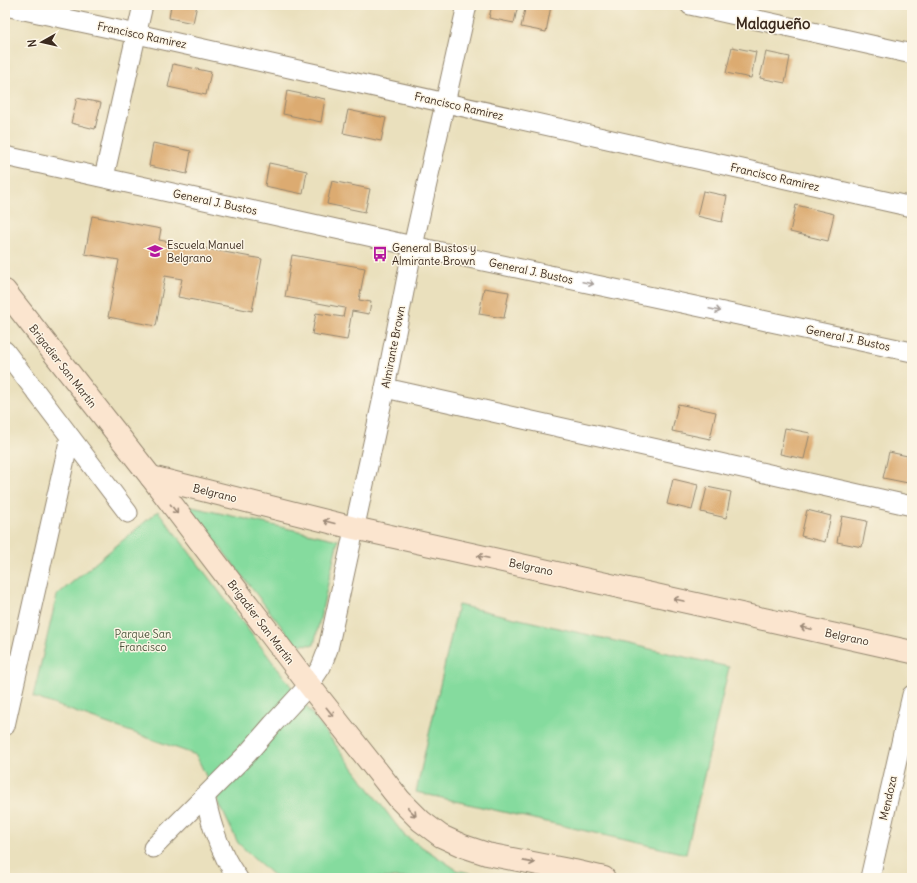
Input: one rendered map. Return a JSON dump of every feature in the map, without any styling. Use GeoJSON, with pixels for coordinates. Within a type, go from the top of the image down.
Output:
{"type":"FeatureCollection","features":[{"type":"Feature","properties":{"kind":"main road","name":"Brigadier San Martín"},"geometry":{"type":"LineString","coordinates":[[5,291],[309,685],[400,800],[421,821],[442,836],[463,846],[487,854],[573,874],[604,878]]}},
{"type":"Feature","properties":{"kind":"main road","name":"Belgrano"},"geometry":{"type":"LineString","coordinates":[[150,478],[354,528],[912,652]]}},
{"type":"Feature","properties":{"kind":"street"},"geometry":{"type":"LineString","coordinates":[[104,177],[143,5]]}},
{"type":"Feature","properties":{"kind":"street","name":"Almirante Brown"},"geometry":{"type":"LineString","coordinates":[[153,848],[247,754],[309,685],[321,667],[328,649],[385,388],[413,246],[467,5]]}},
{"type":"Feature","properties":{"kind":"street"},"geometry":{"type":"LineString","coordinates":[[690,5],[912,54]]}},
{"type":"Feature","properties":{"kind":"street","name":"Francisco Ramirez"},"geometry":{"type":"LineString","coordinates":[[5,6],[137,34],[912,207]]}},
{"type":"Feature","properties":{"kind":"street","name":"General J. Bustos"},"geometry":{"type":"LineString","coordinates":[[5,156],[413,246],[912,352]]}},
{"type":"Feature","properties":{"kind":"street"},"geometry":{"type":"LineString","coordinates":[[5,351],[128,513]]}},
{"type":"Feature","properties":{"kind":"street"},"geometry":{"type":"LineString","coordinates":[[385,388],[912,506]]}},
{"type":"Feature","properties":{"kind":"street"},"geometry":{"type":"LineString","coordinates":[[5,726],[70,437]]}},
{"type":"Feature","properties":{"kind":"street","name":"Mendoza"},"geometry":{"type":"LineString","coordinates":[[870,878],[912,695]]}},
{"type":"Feature","properties":{"kind":"street"},"geometry":{"type":"LineString","coordinates":[[205,796],[210,820],[218,842],[238,878]]}},
{"type":"Feature","properties":{"kind":"green space"},"geometry":{"type":"Polygon","coordinates":[[[188,506],[338,540],[314,645],[295,644],[188,506]]]}},
{"type":"Feature","properties":{"kind":"green space","name":"Parque San Francisco"},"geometry":{"type":"Polygon","coordinates":[[[158,511],[404,835],[457,870],[490,878],[276,878],[238,843],[196,755],[33,697],[57,595],[158,511]]]}},
{"type":"Feature","properties":{"kind":"green space"},"geometry":{"type":"Polygon","coordinates":[[[458,605],[729,667],[686,854],[416,792],[458,605]]]}},
{"type":"Feature","properties":{"kind":"building"},"geometry":{"type":"Polygon","coordinates":[[[171,5],[197,5],[193,23],[169,18],[171,5]]]}},
{"type":"Feature","properties":{"kind":"building"},"geometry":{"type":"Polygon","coordinates":[[[492,5],[518,5],[514,23],[489,18],[492,5]]]}},
{"type":"Feature","properties":{"kind":"building"},"geometry":{"type":"Polygon","coordinates":[[[526,5],[551,6],[546,32],[521,27],[526,5]]]}},
{"type":"Feature","properties":{"kind":"building"},"geometry":{"type":"Polygon","coordinates":[[[732,47],[756,52],[751,78],[726,73],[732,47]]]}},
{"type":"Feature","properties":{"kind":"building"},"geometry":{"type":"Polygon","coordinates":[[[766,52],[790,57],[785,83],[760,78],[766,52]]]}},
{"type":"Feature","properties":{"kind":"building"},"geometry":{"type":"Polygon","coordinates":[[[173,64],[211,72],[206,95],[168,87],[173,64]]]}},
{"type":"Feature","properties":{"kind":"building"},"geometry":{"type":"Polygon","coordinates":[[[287,91],[325,99],[321,122],[283,114],[287,91]]]}},
{"type":"Feature","properties":{"kind":"building"},"geometry":{"type":"Polygon","coordinates":[[[77,98],[101,103],[95,129],[71,123],[77,98]]]}},
{"type":"Feature","properties":{"kind":"building"},"geometry":{"type":"Polygon","coordinates":[[[348,110],[386,118],[381,141],[343,133],[348,110]]]}},
{"type":"Feature","properties":{"kind":"building"},"geometry":{"type":"Polygon","coordinates":[[[153,143],[191,151],[187,174],[149,166],[153,143]]]}},
{"type":"Feature","properties":{"kind":"building"},"geometry":{"type":"Polygon","coordinates":[[[269,163],[307,171],[303,194],[265,186],[269,163]]]}},
{"type":"Feature","properties":{"kind":"building"},"geometry":{"type":"Polygon","coordinates":[[[332,181],[370,189],[365,212],[327,204],[332,181]]]}},
{"type":"Feature","properties":{"kind":"building"},"geometry":{"type":"Polygon","coordinates":[[[703,191],[727,196],[722,222],[697,216],[703,191]]]}},
{"type":"Feature","properties":{"kind":"building"},"geometry":{"type":"Polygon","coordinates":[[[796,205],[834,214],[828,241],[790,232],[796,205]]]}},
{"type":"Feature","properties":{"kind":"building"},"geometry":{"type":"Polygon","coordinates":[[[92,216],[161,229],[159,240],[262,259],[252,311],[178,297],[182,279],[165,276],[156,326],[108,317],[119,260],[85,254],[92,216]]]}},
{"type":"Feature","properties":{"kind":"building"},"geometry":{"type":"Polygon","coordinates":[[[292,255],[365,268],[359,300],[371,302],[369,314],[352,311],[347,340],[312,334],[316,313],[343,317],[345,308],[285,297],[292,255]]]}},
{"type":"Feature","properties":{"kind":"building"},"geometry":{"type":"Polygon","coordinates":[[[484,288],[509,292],[504,318],[479,314],[484,288]]]}},
{"type":"Feature","properties":{"kind":"building"},"geometry":{"type":"Polygon","coordinates":[[[678,404],[716,412],[710,439],[672,431],[678,404]]]}},
{"type":"Feature","properties":{"kind":"building"},"geometry":{"type":"Polygon","coordinates":[[[785,428],[810,433],[804,459],[780,454],[785,428]]]}},
{"type":"Feature","properties":{"kind":"building"},"geometry":{"type":"Polygon","coordinates":[[[889,452],[912,457],[908,483],[883,478],[889,452]]]}},
{"type":"Feature","properties":{"kind":"building"},"geometry":{"type":"Polygon","coordinates":[[[673,479],[698,485],[692,510],[667,504],[673,479]]]}},
{"type":"Feature","properties":{"kind":"building"},"geometry":{"type":"Polygon","coordinates":[[[707,487],[731,492],[726,518],[701,512],[707,487]]]}},
{"type":"Feature","properties":{"kind":"building"},"geometry":{"type":"Polygon","coordinates":[[[807,510],[831,516],[825,542],[801,536],[807,510]]]}},
{"type":"Feature","properties":{"kind":"building"},"geometry":{"type":"Polygon","coordinates":[[[842,516],[867,521],[862,547],[837,542],[842,516]]]}},
{"type":"Feature","properties":{"kind":"place","name":"Escuela Manuel Belgrano"},"geometry":{"type":"Point","coordinates":[155,251]}},
{"type":"Feature","properties":{"kind":"place","name":"General Bustos y Almirante Brown"},"geometry":{"type":"Point","coordinates":[380,254]}},
{"type":"Feature","properties":{"kind":"district","name":"Malagueño"},"geometry":{"type":"Point","coordinates":[773,23]}}]}
